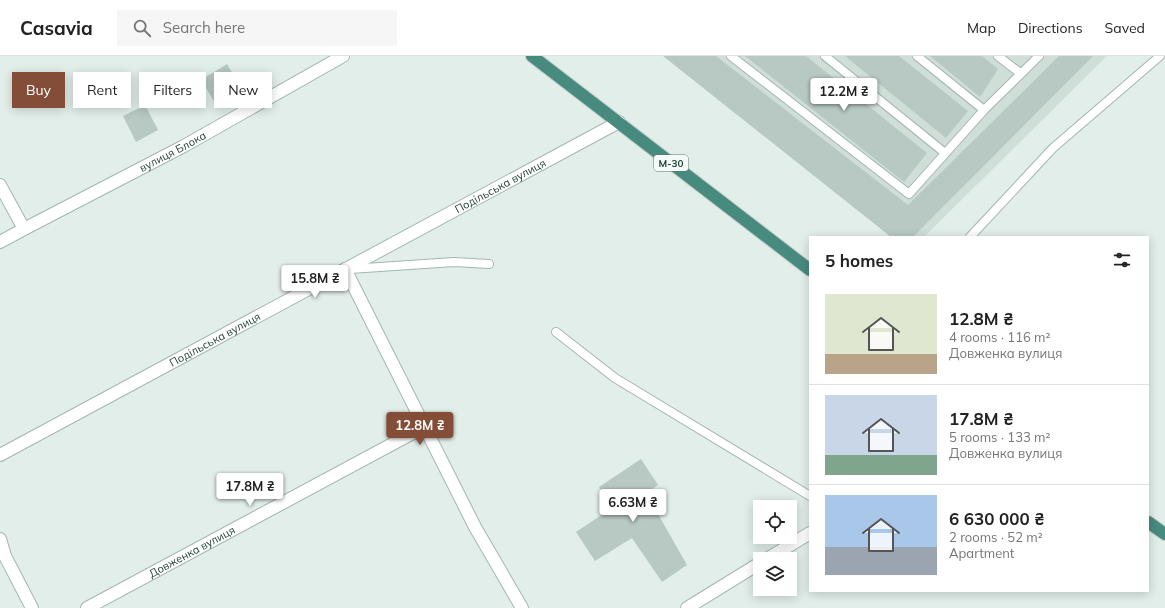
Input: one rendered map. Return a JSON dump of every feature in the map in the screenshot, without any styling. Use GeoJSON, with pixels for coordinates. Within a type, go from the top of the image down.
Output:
{"type":"FeatureCollection","features":[{"type":"Feature","properties":{"kind":"highway","name":"М-30"},"geometry":{"type":"LineString","coordinates":[[532,56],[809,269]]}},
{"type":"Feature","properties":{"kind":"highway"},"geometry":{"type":"LineString","coordinates":[[1149,523],[1165,534]]}},
{"type":"Feature","properties":{"kind":"street","name":"вулиця Блока"},"geometry":{"type":"LineString","coordinates":[[0,242],[184,146],[343,56]]}},
{"type":"Feature","properties":{"kind":"street","name":"Подільська вулиця"},"geometry":{"type":"LineString","coordinates":[[0,455],[619,122]]}},
{"type":"Feature","properties":{"kind":"street"},"geometry":{"type":"LineString","coordinates":[[0,185],[24,229]]}},
{"type":"Feature","properties":{"kind":"street"},"geometry":{"type":"LineString","coordinates":[[345,269],[424,428],[475,526],[522,608]]}},
{"type":"Feature","properties":{"kind":"street","name":"Довженка вулиця"},"geometry":{"type":"LineString","coordinates":[[87,608],[424,428]]}},
{"type":"Feature","properties":{"kind":"street"},"geometry":{"type":"LineString","coordinates":[[779,552],[809,534]]}},
{"type":"Feature","properties":{"kind":"street"},"geometry":{"type":"LineString","coordinates":[[0,539],[5,556],[32,608]]}},
{"type":"Feature","properties":{"kind":"street"},"geometry":{"type":"LineString","coordinates":[[687,608],[753,567]]}},
{"type":"Feature","properties":{"kind":"lane"},"geometry":{"type":"LineString","coordinates":[[731,56],[908,194],[984,110],[1039,56]]}},
{"type":"Feature","properties":{"kind":"lane"},"geometry":{"type":"LineString","coordinates":[[825,56],[945,153]]}},
{"type":"Feature","properties":{"kind":"lane"},"geometry":{"type":"LineString","coordinates":[[917,56],[984,110]]}},
{"type":"Feature","properties":{"kind":"lane"},"geometry":{"type":"LineString","coordinates":[[998,56],[1020,73]]}},
{"type":"Feature","properties":{"kind":"lane"},"geometry":{"type":"LineString","coordinates":[[971,236],[1054,148],[1160,56]]}},
{"type":"Feature","properties":{"kind":"lane"},"geometry":{"type":"LineString","coordinates":[[345,269],[454,262],[489,264]]}},
{"type":"Feature","properties":{"kind":"lane"},"geometry":{"type":"LineString","coordinates":[[556,332],[615,378],[809,495]]}},
{"type":"Feature","properties":{"kind":"shaded area"},"geometry":{"type":"Polygon","coordinates":[[[678,56],[1107,56],[925,236],[903,236],[678,56]]]}},
{"type":"Feature","properties":{"kind":"building"},"geometry":{"type":"Polygon","coordinates":[[[663,56],[716,56],[908,205],[1059,56],[1093,56],[914,236],[890,236],[663,56]]]}},
{"type":"Feature","properties":{"kind":"building"},"geometry":{"type":"Polygon","coordinates":[[[745,56],[806,56],[927,153],[904,182],[745,56]]]}},
{"type":"Feature","properties":{"kind":"building"},"geometry":{"type":"Polygon","coordinates":[[[845,56],[899,56],[968,111],[946,138],[845,56]]]}},
{"type":"Feature","properties":{"kind":"building"},"geometry":{"type":"Polygon","coordinates":[[[930,56],[982,56],[998,69],[980,97],[930,56]]]}},
{"type":"Feature","properties":{"kind":"building"},"geometry":{"type":"Polygon","coordinates":[[[227,64],[232,72],[214,72],[227,64]]]}},
{"type":"Feature","properties":{"kind":"building"},"geometry":{"type":"Polygon","coordinates":[[[214,72],[214,101],[206,88],[206,77],[214,72]]]}},
{"type":"Feature","properties":{"kind":"building"},"geometry":{"type":"Polygon","coordinates":[[[139,108],[147,108],[158,130],[136,142],[123,116],[139,108]]]}},
{"type":"Feature","properties":{"kind":"building"},"geometry":{"type":"Polygon","coordinates":[[[641,459],[658,485],[646,493],[687,565],[662,582],[632,538],[595,561],[576,532],[612,508],[599,487],[641,459]]]}}]}
